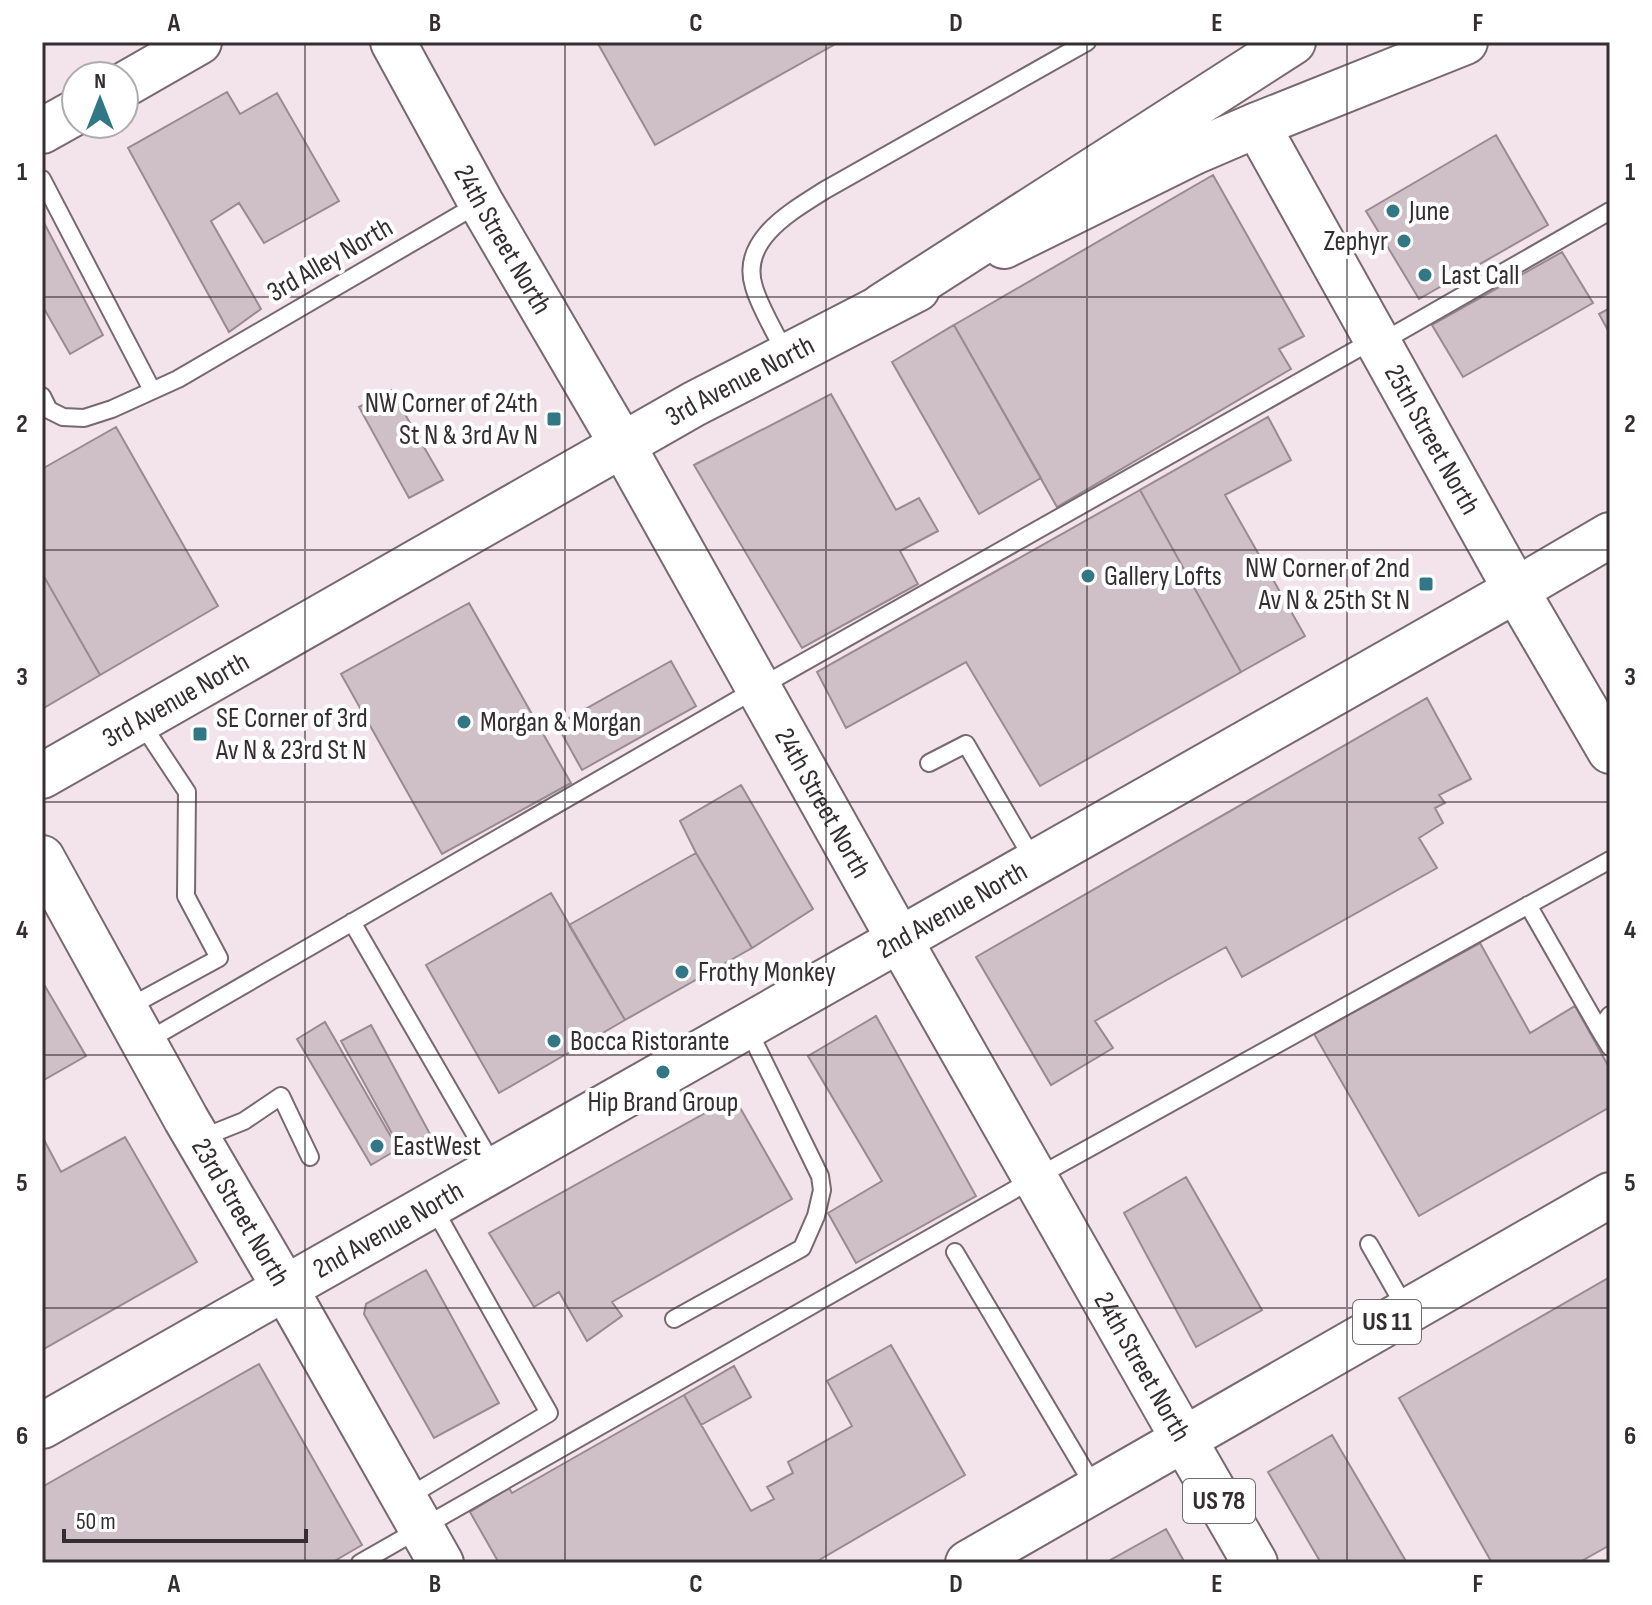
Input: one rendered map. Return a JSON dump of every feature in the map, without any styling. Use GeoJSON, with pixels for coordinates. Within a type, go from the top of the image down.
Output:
{"type":"FeatureCollection","features":[{"type":"Feature","properties":{"kind":"main road"},"geometry":{"type":"LineString","coordinates":[[140,76],[199,42]]}},
{"type":"Feature","properties":{"kind":"main road","name":"24th Street North"},"geometry":{"type":"LineString","coordinates":[[393,42],[481,203],[623,446],[899,939],[1255,1563]]}},
{"type":"Feature","properties":{"kind":"main road"},"geometry":{"type":"LineString","coordinates":[[882,306],[1293,42]]}},
{"type":"Feature","properties":{"kind":"main road","name":"3rd Avenue North"},"geometry":{"type":"LineString","coordinates":[[42,776],[694,404],[882,306],[1194,152],[1465,42]]}},
{"type":"Feature","properties":{"kind":"main road"},"geometry":{"type":"LineString","coordinates":[[42,131],[60,121]]}},
{"type":"Feature","properties":{"kind":"main road","name":"25th Street North"},"geometry":{"type":"LineString","coordinates":[[1257,125],[1516,590],[1610,751]]}},
{"type":"Feature","properties":{"kind":"main road","name":"2nd Avenue North"},"geometry":{"type":"LineString","coordinates":[[42,1426],[1610,535]]}},
{"type":"Feature","properties":{"kind":"main road","name":"23rd Street North"},"geometry":{"type":"LineString","coordinates":[[42,858],[198,1140],[423,1530]]}},
{"type":"Feature","properties":{"kind":"main road","name":"US 11"},"geometry":{"type":"LineString","coordinates":[[968,1563],[1610,1195]]}},
{"type":"Feature","properties":{"kind":"lane"},"geometry":{"type":"LineString","coordinates":[[787,356],[754,288],[753,257],[766,234],[797,207],[825,190],[1087,42]]}},
{"type":"Feature","properties":{"kind":"lane"},"geometry":{"type":"LineString","coordinates":[[42,179],[152,390]]}},
{"type":"Feature","properties":{"kind":"lane","name":"3rd Alley North"},"geometry":{"type":"LineString","coordinates":[[42,396],[49,410],[63,417],[84,418],[112,409],[178,379],[481,203]]}},
{"type":"Feature","properties":{"kind":"lane"},"geometry":{"type":"LineString","coordinates":[[134,1026],[352,922],[758,688],[1610,211]]}},
{"type":"Feature","properties":{"kind":"lane"},"geometry":{"type":"LineString","coordinates":[[134,1026],[219,958],[186,896],[187,792],[140,721]]}},
{"type":"Feature","properties":{"kind":"lane"},"geometry":{"type":"LineString","coordinates":[[929,763],[966,744],[1034,862]]}},
{"type":"Feature","properties":{"kind":"lane"},"geometry":{"type":"LineString","coordinates":[[360,1563],[423,1530],[1035,1178],[1264,1058],[1528,905],[1573,885],[1610,860]]}},
{"type":"Feature","properties":{"kind":"lane"},"geometry":{"type":"LineString","coordinates":[[1528,905],[1610,1047]]}},
{"type":"Feature","properties":{"kind":"lane"},"geometry":{"type":"LineString","coordinates":[[352,922],[495,1168]]}},
{"type":"Feature","properties":{"kind":"lane"},"geometry":{"type":"LineString","coordinates":[[1599,1029],[1610,1015]]}},
{"type":"Feature","properties":{"kind":"lane"},"geometry":{"type":"LineString","coordinates":[[674,1319],[802,1248],[816,1216],[822,1190],[820,1176],[747,1026]]}},
{"type":"Feature","properties":{"kind":"lane"},"geometry":{"type":"LineString","coordinates":[[198,1140],[244,1121],[281,1096],[310,1157]]}},
{"type":"Feature","properties":{"kind":"lane"},"geometry":{"type":"LineString","coordinates":[[423,1530],[549,1413],[431,1204]]}},
{"type":"Feature","properties":{"kind":"lane"},"geometry":{"type":"LineString","coordinates":[[1369,1244],[1407,1311]]}},
{"type":"Feature","properties":{"kind":"lane"},"geometry":{"type":"LineString","coordinates":[[955,1252],[1096,1489]]}},
{"type":"Feature","properties":{"kind":"building"},"geometry":{"type":"Polygon","coordinates":[[[597,42],[839,42],[655,145],[597,42]]]}},
{"type":"Feature","properties":{"kind":"building"},"geometry":{"type":"Polygon","coordinates":[[[227,92],[240,114],[277,93],[339,201],[264,243],[239,203],[211,221],[261,309],[229,332],[128,148],[227,92]]]}},
{"type":"Feature","properties":{"kind":"building"},"geometry":{"type":"Polygon","coordinates":[[[1496,135],[1548,225],[1419,299],[1366,211],[1496,135]]]}},
{"type":"Feature","properties":{"kind":"building"},"geometry":{"type":"Polygon","coordinates":[[[1213,175],[1304,336],[1279,349],[1291,369],[1057,507],[954,325],[1213,175]]]}},
{"type":"Feature","properties":{"kind":"building"},"geometry":{"type":"Polygon","coordinates":[[[42,219],[103,335],[70,354],[42,305],[42,219]]]}},
{"type":"Feature","properties":{"kind":"building"},"geometry":{"type":"Polygon","coordinates":[[[1562,252],[1593,303],[1463,377],[1432,325],[1562,252]]]}},
{"type":"Feature","properties":{"kind":"building"},"geometry":{"type":"Polygon","coordinates":[[[1610,308],[1610,334],[1599,314],[1610,308]]]}},
{"type":"Feature","properties":{"kind":"building"},"geometry":{"type":"Polygon","coordinates":[[[954,325],[1041,478],[979,514],[892,362],[954,325]]]}},
{"type":"Feature","properties":{"kind":"building"},"geometry":{"type":"Polygon","coordinates":[[[391,390],[443,480],[409,498],[359,407],[391,390]]]}},
{"type":"Feature","properties":{"kind":"building"},"geometry":{"type":"Polygon","coordinates":[[[831,394],[896,510],[919,498],[938,531],[900,551],[918,584],[802,648],[694,465],[831,394]]]}},
{"type":"Feature","properties":{"kind":"building"},"geometry":{"type":"Polygon","coordinates":[[[1268,417],[1291,460],[1225,495],[1305,636],[1241,672],[1140,490],[1268,417]]]}},
{"type":"Feature","properties":{"kind":"building"},"geometry":{"type":"Polygon","coordinates":[[[116,427],[218,606],[42,709],[42,469],[116,427]]]}},
{"type":"Feature","properties":{"kind":"building","name":"Gallery Lofts"},"geometry":{"type":"Polygon","coordinates":[[[1140,490],[1241,672],[1040,786],[966,662],[846,728],[817,672],[1140,490]]]}},
{"type":"Feature","properties":{"kind":"building"},"geometry":{"type":"Polygon","coordinates":[[[42,573],[100,675],[42,709],[42,573]]]}},
{"type":"Feature","properties":{"kind":"building"},"geometry":{"type":"Polygon","coordinates":[[[469,603],[571,783],[442,854],[341,674],[469,603]]]}},
{"type":"Feature","properties":{"kind":"building"},"geometry":{"type":"Polygon","coordinates":[[[671,661],[696,706],[582,770],[557,725],[671,661]]]}},
{"type":"Feature","properties":{"kind":"building"},"geometry":{"type":"Polygon","coordinates":[[[1427,698],[1471,779],[1439,795],[1445,803],[1435,808],[1443,823],[1419,838],[1437,868],[1242,977],[1226,947],[1165,981],[1095,1021],[1113,1048],[1051,1085],[976,957],[1427,698]]]}},
{"type":"Feature","properties":{"kind":"building"},"geometry":{"type":"Polygon","coordinates":[[[741,785],[813,909],[752,948],[680,821],[741,785]]]}},
{"type":"Feature","properties":{"kind":"building"},"geometry":{"type":"Polygon","coordinates":[[[696,853],[752,948],[625,1020],[569,925],[696,853]]]}},
{"type":"Feature","properties":{"kind":"building"},"geometry":{"type":"Polygon","coordinates":[[[551,893],[625,1020],[499,1093],[426,965],[551,893]]]}},
{"type":"Feature","properties":{"kind":"building"},"geometry":{"type":"Polygon","coordinates":[[[1480,943],[1530,1033],[1575,1006],[1610,1069],[1610,1107],[1419,1216],[1314,1034],[1480,943]]]}},
{"type":"Feature","properties":{"kind":"building"},"geometry":{"type":"Polygon","coordinates":[[[42,981],[86,1056],[42,1081],[42,981]]]}},
{"type":"Feature","properties":{"kind":"building"},"geometry":{"type":"Polygon","coordinates":[[[876,1016],[976,1196],[856,1263],[828,1213],[882,1181],[808,1056],[876,1016]]]}},
{"type":"Feature","properties":{"kind":"building"},"geometry":{"type":"Polygon","coordinates":[[[325,1022],[398,1149],[371,1165],[297,1039],[325,1022]]]}},
{"type":"Feature","properties":{"kind":"building"},"geometry":{"type":"Polygon","coordinates":[[[371,1025],[430,1134],[401,1150],[341,1041],[371,1025]]]}},
{"type":"Feature","properties":{"kind":"building"},"geometry":{"type":"Polygon","coordinates":[[[734,1097],[792,1199],[612,1302],[622,1316],[587,1341],[559,1292],[534,1307],[489,1233],[734,1097]]]}},
{"type":"Feature","properties":{"kind":"building"},"geometry":{"type":"Polygon","coordinates":[[[42,1136],[61,1172],[125,1137],[197,1262],[42,1350],[42,1136]]]}},
{"type":"Feature","properties":{"kind":"building"},"geometry":{"type":"Polygon","coordinates":[[[1186,1177],[1262,1310],[1196,1347],[1124,1213],[1186,1177]]]}},
{"type":"Feature","properties":{"kind":"building"},"geometry":{"type":"Polygon","coordinates":[[[426,1270],[499,1403],[434,1438],[364,1314],[366,1304],[426,1270]]]}},
{"type":"Feature","properties":{"kind":"building"},"geometry":{"type":"Polygon","coordinates":[[[1610,1277],[1610,1545],[1578,1563],[1492,1563],[1399,1398],[1610,1277]]]}},
{"type":"Feature","properties":{"kind":"building"},"geometry":{"type":"Polygon","coordinates":[[[891,1345],[965,1475],[814,1563],[499,1563],[470,1512],[509,1488],[512,1493],[684,1395],[751,1511],[774,1499],[767,1487],[793,1473],[788,1462],[852,1426],[827,1381],[891,1345]]]}},
{"type":"Feature","properties":{"kind":"building"},"geometry":{"type":"Polygon","coordinates":[[[259,1364],[362,1545],[331,1563],[42,1563],[42,1487],[259,1364]]]}},
{"type":"Feature","properties":{"kind":"building"},"geometry":{"type":"Polygon","coordinates":[[[734,1366],[751,1397],[701,1425],[684,1395],[734,1366]]]}},
{"type":"Feature","properties":{"kind":"building"},"geometry":{"type":"Polygon","coordinates":[[[1332,1435],[1407,1563],[1321,1563],[1268,1472],[1332,1435]]]}},
{"type":"Feature","properties":{"kind":"building"},"geometry":{"type":"Polygon","coordinates":[[[1166,1529],[1185,1563],[1105,1563],[1166,1529]]]}},
{"type":"Feature","properties":{"kind":"place","name":"June"},"geometry":{"type":"Point","coordinates":[1393,211]}},
{"type":"Feature","properties":{"kind":"place","name":"Zephyr"},"geometry":{"type":"Point","coordinates":[1404,241]}},
{"type":"Feature","properties":{"kind":"place","name":"Last Call"},"geometry":{"type":"Point","coordinates":[1425,275]}},
{"type":"Feature","properties":{"kind":"place","name":"NW Corner of 24th St N & 3rd Av N"},"geometry":{"type":"Point","coordinates":[554,419]}},
{"type":"Feature","properties":{"kind":"place","name":"Gallery Lofts"},"geometry":{"type":"Point","coordinates":[1088,576]}},
{"type":"Feature","properties":{"kind":"place","name":"NW Corner of 2nd Av N & 25th St N"},"geometry":{"type":"Point","coordinates":[1426,584]}},
{"type":"Feature","properties":{"kind":"place","name":"Morgan & Morgan"},"geometry":{"type":"Point","coordinates":[464,722]}},
{"type":"Feature","properties":{"kind":"place","name":"SE Corner of 3rd Av N & 23rd St N"},"geometry":{"type":"Point","coordinates":[200,734]}},
{"type":"Feature","properties":{"kind":"place","name":"Frothy Monkey"},"geometry":{"type":"Point","coordinates":[682,972]}},
{"type":"Feature","properties":{"kind":"place","name":"Bocca Ristorante"},"geometry":{"type":"Point","coordinates":[554,1041]}},
{"type":"Feature","properties":{"kind":"place","name":"Hip Brand Group"},"geometry":{"type":"Point","coordinates":[663,1072]}},
{"type":"Feature","properties":{"kind":"place","name":"EastWest"},"geometry":{"type":"Point","coordinates":[377,1146]}}]}
